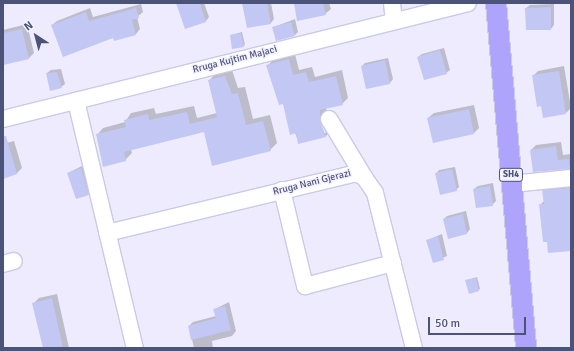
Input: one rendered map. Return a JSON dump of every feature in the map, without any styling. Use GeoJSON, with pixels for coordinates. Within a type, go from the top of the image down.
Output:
{"type":"FeatureCollection","features":[{"type":"Feature","properties":{"kind":"main road","name":"SH4"},"geometry":{"type":"LineString","coordinates":[[496,3],[526,348]]}},
{"type":"Feature","properties":{"kind":"street"},"geometry":{"type":"LineString","coordinates":[[392,3],[394,21]]}},
{"type":"Feature","properties":{"kind":"street","name":"Rruga Kujtim Majaci"},"geometry":{"type":"LineString","coordinates":[[3,119],[468,3]]}},
{"type":"Feature","properties":{"kind":"street"},"geometry":{"type":"LineString","coordinates":[[76,101],[135,348]]}},
{"type":"Feature","properties":{"kind":"street"},"geometry":{"type":"LineString","coordinates":[[329,119],[364,177]]}},
{"type":"Feature","properties":{"kind":"street","name":"Rruga Nani Gjerazi"},"geometry":{"type":"LineString","coordinates":[[107,233],[350,173],[364,177],[377,199],[414,348]]}},
{"type":"Feature","properties":{"kind":"street"},"geometry":{"type":"LineString","coordinates":[[512,184],[571,178]]}},
{"type":"Feature","properties":{"kind":"street"},"geometry":{"type":"LineString","coordinates":[[282,190],[305,286],[393,263]]}},
{"type":"Feature","properties":{"kind":"building"},"geometry":{"type":"Polygon","coordinates":[[[176,3],[200,3],[206,22],[185,29],[176,3]]]}},
{"type":"Feature","properties":{"kind":"building"},"geometry":{"type":"Polygon","coordinates":[[[242,3],[267,3],[271,24],[247,28],[242,3]]]}},
{"type":"Feature","properties":{"kind":"building"},"geometry":{"type":"Polygon","coordinates":[[[294,3],[323,3],[326,15],[297,21],[294,3]]]}},
{"type":"Feature","properties":{"kind":"building"},"geometry":{"type":"Polygon","coordinates":[[[551,7],[551,30],[526,30],[525,8],[551,7]]]}},
{"type":"Feature","properties":{"kind":"building"},"geometry":{"type":"Polygon","coordinates":[[[136,8],[139,18],[132,20],[136,35],[114,41],[113,38],[63,57],[51,25],[86,12],[89,21],[136,8]]]}},
{"type":"Feature","properties":{"kind":"building"},"geometry":{"type":"Polygon","coordinates":[[[291,22],[295,36],[276,41],[272,27],[291,22]]]}},
{"type":"Feature","properties":{"kind":"building"},"geometry":{"type":"Polygon","coordinates":[[[22,29],[29,59],[3,65],[3,33],[22,29]]]}},
{"type":"Feature","properties":{"kind":"building"},"geometry":{"type":"Polygon","coordinates":[[[241,33],[244,47],[232,49],[230,35],[241,33]]]}},
{"type":"Feature","properties":{"kind":"building"},"geometry":{"type":"Polygon","coordinates":[[[440,50],[447,74],[424,80],[417,57],[440,50]]]}},
{"type":"Feature","properties":{"kind":"building"},"geometry":{"type":"Polygon","coordinates":[[[289,59],[293,75],[306,72],[309,82],[336,76],[343,105],[320,110],[320,120],[326,137],[298,144],[296,133],[290,135],[283,104],[279,105],[266,65],[289,59]]]}},
{"type":"Feature","properties":{"kind":"building"},"geometry":{"type":"Polygon","coordinates":[[[385,60],[390,84],[366,89],[361,66],[385,60]]]}},
{"type":"Feature","properties":{"kind":"building"},"geometry":{"type":"Polygon","coordinates":[[[559,71],[566,114],[543,118],[541,106],[537,107],[532,75],[559,71]]]}},
{"type":"Feature","properties":{"kind":"building"},"geometry":{"type":"Polygon","coordinates":[[[57,72],[62,88],[50,91],[46,73],[57,72]]]}},
{"type":"Feature","properties":{"kind":"building"},"geometry":{"type":"Polygon","coordinates":[[[225,76],[232,94],[238,93],[246,125],[263,121],[271,151],[212,166],[204,132],[124,152],[126,161],[103,167],[96,134],[126,127],[124,120],[148,114],[149,120],[187,112],[190,124],[217,117],[208,80],[225,76]]]}},
{"type":"Feature","properties":{"kind":"building"},"geometry":{"type":"Polygon","coordinates":[[[469,109],[474,134],[433,143],[427,118],[469,109]]]}},
{"type":"Feature","properties":{"kind":"building"},"geometry":{"type":"Polygon","coordinates":[[[3,136],[6,136],[17,174],[3,179],[3,136]]]}},
{"type":"Feature","properties":{"kind":"building"},"geometry":{"type":"Polygon","coordinates":[[[556,146],[558,160],[569,159],[570,169],[533,172],[530,150],[556,146]]]}},
{"type":"Feature","properties":{"kind":"building"},"geometry":{"type":"Polygon","coordinates":[[[81,168],[89,195],[76,199],[67,173],[81,168]]]}},
{"type":"Feature","properties":{"kind":"building"},"geometry":{"type":"Polygon","coordinates":[[[452,169],[457,191],[440,195],[435,173],[452,169]]]}},
{"type":"Feature","properties":{"kind":"building"},"geometry":{"type":"Polygon","coordinates":[[[490,186],[493,206],[476,208],[473,189],[490,186]]]}},
{"type":"Feature","properties":{"kind":"building"},"geometry":{"type":"Polygon","coordinates":[[[571,188],[571,251],[548,253],[547,242],[543,242],[539,204],[544,204],[542,190],[571,188]]]}},
{"type":"Feature","properties":{"kind":"building"},"geometry":{"type":"Polygon","coordinates":[[[463,214],[467,234],[448,239],[443,219],[463,214]]]}},
{"type":"Feature","properties":{"kind":"building"},"geometry":{"type":"Polygon","coordinates":[[[438,236],[444,260],[433,263],[426,240],[438,236]]]}},
{"type":"Feature","properties":{"kind":"building"},"geometry":{"type":"Polygon","coordinates":[[[476,278],[479,291],[469,294],[465,280],[476,278]]]}},
{"type":"Feature","properties":{"kind":"building"},"geometry":{"type":"Polygon","coordinates":[[[52,298],[63,348],[43,348],[32,303],[52,298]]]}},
{"type":"Feature","properties":{"kind":"building"},"geometry":{"type":"Polygon","coordinates":[[[225,306],[231,330],[191,340],[188,326],[216,318],[213,309],[225,306]]]}}]}
